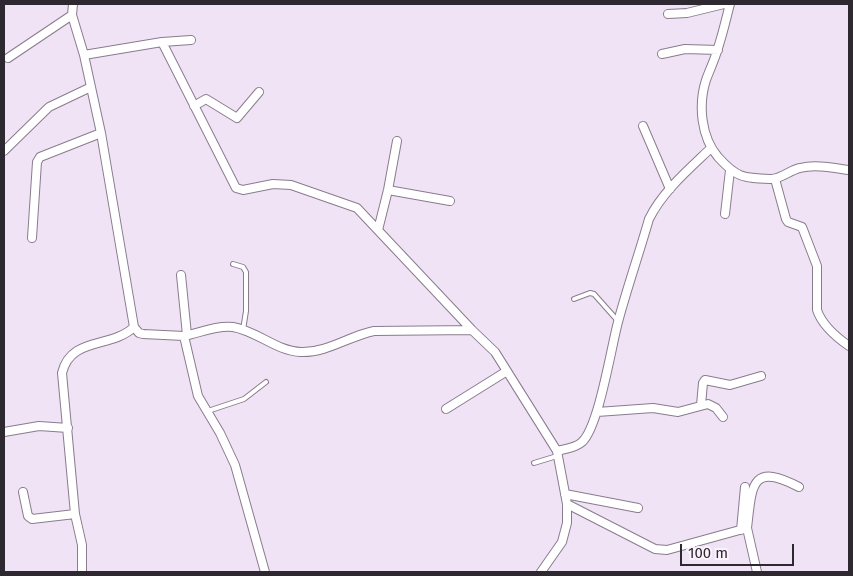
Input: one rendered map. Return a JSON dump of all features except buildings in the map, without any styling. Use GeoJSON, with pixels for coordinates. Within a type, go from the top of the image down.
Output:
{"type":"FeatureCollection","features":[{"type":"Feature","properties":{"kind":"street"},"geometry":{"type":"LineString","coordinates":[[73,4],[72,15],[84,55],[101,132],[136,330],[143,334],[185,336],[226,327],[243,330],[276,346],[302,352],[327,348],[364,333],[374,331],[472,330]]}},
{"type":"Feature","properties":{"kind":"street"},"geometry":{"type":"LineString","coordinates":[[668,14],[687,13],[724,4]]}},
{"type":"Feature","properties":{"kind":"street"},"geometry":{"type":"LineString","coordinates":[[730,4],[718,50],[706,82],[702,105],[704,127],[711,148],[730,170],[736,174],[748,177],[775,179],[802,167],[849,170]]}},
{"type":"Feature","properties":{"kind":"street"},"geometry":{"type":"LineString","coordinates":[[8,58],[72,15]]}},
{"type":"Feature","properties":{"kind":"street"},"geometry":{"type":"LineString","coordinates":[[84,55],[162,42],[191,40]]}},
{"type":"Feature","properties":{"kind":"street"},"geometry":{"type":"LineString","coordinates":[[162,42],[236,188],[243,190],[273,184],[291,185],[357,208],[490,347],[507,371],[557,454],[567,504],[567,523],[562,542],[541,572]]}},
{"type":"Feature","properties":{"kind":"street"},"geometry":{"type":"LineString","coordinates":[[662,54],[685,49],[718,50]]}},
{"type":"Feature","properties":{"kind":"street"},"geometry":{"type":"LineString","coordinates":[[4,151],[56,103],[91,87]]}},
{"type":"Feature","properties":{"kind":"street"},"geometry":{"type":"LineString","coordinates":[[194,106],[206,99],[237,118],[259,92]]}},
{"type":"Feature","properties":{"kind":"street"},"geometry":{"type":"LineString","coordinates":[[643,126],[670,189]]}},
{"type":"Feature","properties":{"kind":"street"},"geometry":{"type":"LineString","coordinates":[[32,238],[37,162],[40,157],[101,132]]}},
{"type":"Feature","properties":{"kind":"street"},"geometry":{"type":"LineString","coordinates":[[378,230],[397,141]]}},
{"type":"Feature","properties":{"kind":"street"},"geometry":{"type":"LineString","coordinates":[[557,454],[582,442],[589,432],[597,412],[618,321],[649,219],[660,200],[711,148]]}},
{"type":"Feature","properties":{"kind":"street"},"geometry":{"type":"LineString","coordinates":[[725,214],[730,170]]}},
{"type":"Feature","properties":{"kind":"street"},"geometry":{"type":"LineString","coordinates":[[775,179],[786,219],[788,222],[802,227],[816,258],[816,303],[819,316],[835,336],[849,346]]}},
{"type":"Feature","properties":{"kind":"street"},"geometry":{"type":"LineString","coordinates":[[388,190],[450,200]]}},
{"type":"Feature","properties":{"kind":"street"},"geometry":{"type":"LineString","coordinates":[[181,274],[185,336],[196,389],[235,465],[265,572]]}},
{"type":"Feature","properties":{"kind":"street"},"geometry":{"type":"LineString","coordinates":[[82,572],[82,545],[75,514],[62,374],[66,361],[80,349],[120,337],[134,327]]}},
{"type":"Feature","properties":{"kind":"street"},"geometry":{"type":"LineString","coordinates":[[446,408],[507,371]]}},
{"type":"Feature","properties":{"kind":"street"},"geometry":{"type":"LineString","coordinates":[[701,405],[702,383],[705,380],[730,385],[761,376]]}},
{"type":"Feature","properties":{"kind":"street"},"geometry":{"type":"LineString","coordinates":[[597,412],[650,408],[678,412],[701,405],[712,406],[723,417]]}},
{"type":"Feature","properties":{"kind":"street"},"geometry":{"type":"LineString","coordinates":[[4,432],[38,426],[68,428]]}},
{"type":"Feature","properties":{"kind":"street"},"geometry":{"type":"LineString","coordinates":[[744,529],[754,483],[759,479],[778,477],[800,487]]}},
{"type":"Feature","properties":{"kind":"street"},"geometry":{"type":"LineString","coordinates":[[746,487],[744,529],[757,572]]}},
{"type":"Feature","properties":{"kind":"street"},"geometry":{"type":"LineString","coordinates":[[23,492],[28,516],[32,518],[75,514]]}},
{"type":"Feature","properties":{"kind":"street"},"geometry":{"type":"LineString","coordinates":[[565,494],[638,508]]}},
{"type":"Feature","properties":{"kind":"street"},"geometry":{"type":"LineString","coordinates":[[567,504],[655,550],[667,550],[744,529]]}},
{"type":"Feature","properties":{"kind":"lane"},"geometry":{"type":"LineString","coordinates":[[233,264],[243,267],[246,272],[246,311],[243,330]]}},
{"type":"Feature","properties":{"kind":"lane"},"geometry":{"type":"LineString","coordinates":[[574,299],[590,293],[594,294],[618,321]]}},
{"type":"Feature","properties":{"kind":"lane"},"geometry":{"type":"LineString","coordinates":[[208,411],[244,399],[266,382]]}},
{"type":"Feature","properties":{"kind":"lane"},"geometry":{"type":"LineString","coordinates":[[534,463],[557,454]]}}]}
